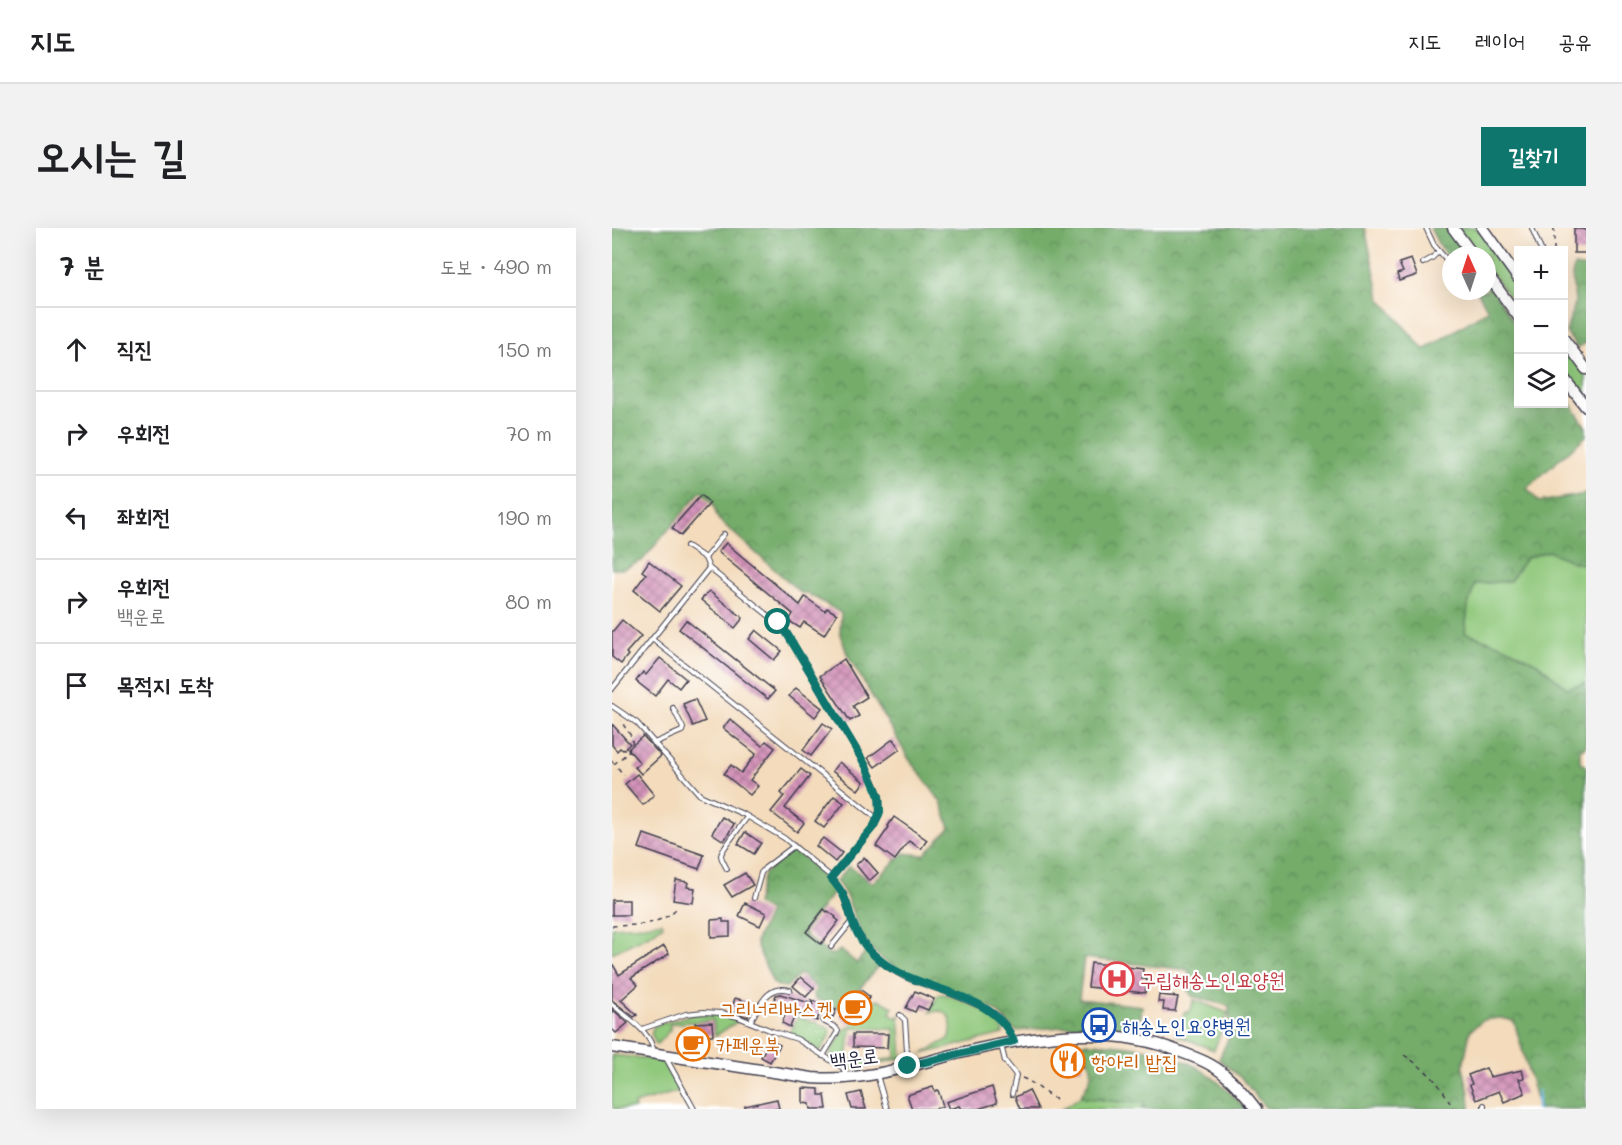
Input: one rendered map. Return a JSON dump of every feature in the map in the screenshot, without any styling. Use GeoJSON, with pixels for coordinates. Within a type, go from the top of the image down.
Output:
{"type":"FeatureCollection","features":[{"type":"Feature","properties":{"kind":"street"},"geometry":{"type":"LineString","coordinates":[[1453,228],[1466,246]]}},
{"type":"Feature","properties":{"kind":"street"},"geometry":{"type":"LineString","coordinates":[[1482,228],[1514,272]]}},
{"type":"Feature","properties":{"kind":"street"},"geometry":{"type":"LineString","coordinates":[[1496,286],[1514,311]]}},
{"type":"Feature","properties":{"kind":"street"},"geometry":{"type":"LineString","coordinates":[[1568,345],[1586,369]]}},
{"type":"Feature","properties":{"kind":"street"},"geometry":{"type":"LineString","coordinates":[[1568,384],[1586,407]]}},
{"type":"Feature","properties":{"kind":"street","name":"백운로"},"geometry":{"type":"LineString","coordinates":[[612,1047],[812,1078],[847,1078],[876,1075],[1014,1041],[1059,1035],[1132,1038],[1161,1044],[1215,1068],[1236,1085],[1256,1109]]}},
{"type":"Feature","properties":{"kind":"lane"},"geometry":{"type":"LineString","coordinates":[[1426,228],[1430,239],[1442,254]]}},
{"type":"Feature","properties":{"kind":"lane"},"geometry":{"type":"LineString","coordinates":[[1532,228],[1539,246]]}},
{"type":"Feature","properties":{"kind":"lane"},"geometry":{"type":"LineString","coordinates":[[1423,263],[1439,251]]}},
{"type":"Feature","properties":{"kind":"lane"},"geometry":{"type":"LineString","coordinates":[[705,558],[724,534]]}},
{"type":"Feature","properties":{"kind":"lane"},"geometry":{"type":"LineString","coordinates":[[687,546],[705,558],[709,568],[783,627],[871,775],[879,796],[878,819],[831,878]]}},
{"type":"Feature","properties":{"kind":"lane"},"geometry":{"type":"LineString","coordinates":[[612,689],[709,568]]}},
{"type":"Feature","properties":{"kind":"lane"},"geometry":{"type":"LineString","coordinates":[[652,639],[878,819]]}},
{"type":"Feature","properties":{"kind":"lane"},"geometry":{"type":"LineString","coordinates":[[612,706],[637,723],[700,795],[747,817],[784,838],[831,878],[843,893],[858,934],[871,952],[889,968],[905,977],[983,1007],[998,1016],[1014,1041]]}},
{"type":"Feature","properties":{"kind":"lane"},"geometry":{"type":"LineString","coordinates":[[654,743],[682,731],[673,708]]}},
{"type":"Feature","properties":{"kind":"lane"},"geometry":{"type":"LineString","coordinates":[[727,868],[721,854],[747,817]]}},
{"type":"Feature","properties":{"kind":"lane"},"geometry":{"type":"LineString","coordinates":[[754,898],[761,873],[794,846]]}},
{"type":"Feature","properties":{"kind":"lane"},"geometry":{"type":"LineString","coordinates":[[831,947],[852,921]]}},
{"type":"Feature","properties":{"kind":"lane"},"geometry":{"type":"LineString","coordinates":[[750,1022],[772,991],[790,990]]}},
{"type":"Feature","properties":{"kind":"lane"},"geometry":{"type":"LineString","coordinates":[[612,1004],[642,1029],[650,1039],[694,1109]]}},
{"type":"Feature","properties":{"kind":"lane"},"geometry":{"type":"LineString","coordinates":[[642,1029],[686,1014],[721,1013],[797,1039],[843,1068],[847,1078]]}},
{"type":"Feature","properties":{"kind":"lane"},"geometry":{"type":"LineString","coordinates":[[900,1015],[905,1020],[908,1066]]}},
{"type":"Feature","properties":{"kind":"lane"},"geometry":{"type":"LineString","coordinates":[[823,1021],[838,1031],[823,1056]]}},
{"type":"Feature","properties":{"kind":"lane"},"geometry":{"type":"LineString","coordinates":[[1001,1044],[1005,1061],[1016,1075],[1012,1094]]}},
{"type":"Feature","properties":{"kind":"lane"},"geometry":{"type":"LineString","coordinates":[[876,1075],[887,1109]]}},
{"type":"Feature","properties":{"kind":"path"},"geometry":{"type":"LineString","coordinates":[[1554,228],[1554,246]]}},
{"type":"Feature","properties":{"kind":"path"},"geometry":{"type":"LineString","coordinates":[[614,764],[627,754],[632,745],[631,736],[622,722],[626,715]]}},
{"type":"Feature","properties":{"kind":"path"},"geometry":{"type":"LineString","coordinates":[[612,761],[624,775]]}},
{"type":"Feature","properties":{"kind":"path"},"geometry":{"type":"LineString","coordinates":[[612,926],[657,922],[676,909]]}},
{"type":"Feature","properties":{"kind":"path"},"geometry":{"type":"LineString","coordinates":[[1404,1055],[1433,1077],[1453,1109]]}},
{"type":"Feature","properties":{"kind":"path"},"geometry":{"type":"LineString","coordinates":[[1016,1075],[1032,1081],[1056,1099]]}},
{"type":"Feature","properties":{"kind":"green space"},"geometry":{"type":"Polygon","coordinates":[[[612,228],[1365,228],[1380,298],[1424,350],[1488,310],[1482,300],[1496,300],[1496,295],[1514,321],[1514,408],[1568,408],[1568,400],[1586,427],[1586,436],[1527,488],[1539,502],[1586,494],[1586,564],[1576,563],[1548,551],[1526,558],[1510,581],[1475,584],[1468,605],[1465,633],[1504,646],[1537,663],[1567,688],[1586,683],[1586,746],[1580,750],[1580,762],[1586,766],[1586,1109],[1539,1109],[1514,1021],[1500,1018],[1483,1020],[1470,1031],[1463,1067],[1470,1109],[1271,1109],[1265,1107],[1243,1080],[1219,1059],[1230,1035],[1229,1006],[1192,996],[1187,989],[1189,970],[1084,958],[1079,999],[1142,1006],[1136,1028],[1134,1030],[1074,1026],[1016,1031],[992,1009],[897,969],[872,950],[866,942],[847,897],[836,881],[849,866],[872,883],[904,853],[924,855],[950,828],[941,802],[909,759],[847,654],[840,633],[841,613],[807,593],[801,593],[718,519],[713,503],[701,491],[642,561],[623,569],[612,569],[612,228]]]}},
{"type":"Feature","properties":{"kind":"green space"},"geometry":{"type":"Polygon","coordinates":[[[1430,228],[1447,228],[1460,246],[1442,246],[1442,249],[1430,228]]]}},
{"type":"Feature","properties":{"kind":"green space"},"geometry":{"type":"Polygon","coordinates":[[[1458,228],[1477,228],[1490,246],[1471,246],[1458,228]]]}},
{"type":"Feature","properties":{"kind":"green space"},"geometry":{"type":"Polygon","coordinates":[[[1496,254],[1514,279],[1514,304],[1496,279],[1496,254]]]}},
{"type":"Feature","properties":{"kind":"green space"},"geometry":{"type":"Polygon","coordinates":[[[1574,266],[1586,268],[1586,343],[1577,348],[1568,335],[1568,325],[1575,302],[1572,276],[1574,266]]]}},
{"type":"Feature","properties":{"kind":"green space"},"geometry":{"type":"Polygon","coordinates":[[[1568,352],[1586,376],[1586,400],[1568,375],[1568,352]]]}},
{"type":"Feature","properties":{"kind":"green space"},"geometry":{"type":"Polygon","coordinates":[[[1548,551],[1576,563],[1586,564],[1586,683],[1567,688],[1537,663],[1465,633],[1468,605],[1475,584],[1510,581],[1526,558],[1548,551]]]}},
{"type":"Feature","properties":{"kind":"green space"},"geometry":{"type":"Polygon","coordinates":[[[795,850],[830,879],[836,889],[804,931],[805,935],[829,954],[840,950],[857,963],[866,951],[878,966],[843,1010],[815,999],[813,994],[817,988],[800,974],[787,987],[773,983],[756,944],[769,912],[756,904],[764,874],[795,850]]]}},
{"type":"Feature","properties":{"kind":"green space"},"geometry":{"type":"Polygon","coordinates":[[[662,922],[663,925],[651,934],[612,953],[612,927],[662,922]]]}},
{"type":"Feature","properties":{"kind":"green space"},"geometry":{"type":"Polygon","coordinates":[[[944,994],[989,1014],[1002,1027],[1003,1034],[922,1054],[949,1039],[951,1027],[945,1012],[930,1012],[938,995],[944,994]]]}},
{"type":"Feature","properties":{"kind":"green space"},"geometry":{"type":"Polygon","coordinates":[[[874,1000],[880,1000],[893,1007],[890,1013],[897,1018],[899,1015],[902,1058],[853,1070],[852,1060],[855,1058],[871,1063],[896,1057],[894,1029],[852,1028],[846,1063],[842,1064],[830,1056],[846,1028],[849,1028],[874,1000]]]}},
{"type":"Feature","properties":{"kind":"green space"},"geometry":{"type":"Polygon","coordinates":[[[1194,1000],[1228,1013],[1214,1050],[1176,1035],[1185,1012],[1189,1013],[1194,1000]]]}},
{"type":"Feature","properties":{"kind":"green space"},"geometry":{"type":"Polygon","coordinates":[[[708,1013],[740,1020],[715,1036],[713,1020],[670,1024],[670,1030],[656,1045],[651,1033],[654,1026],[690,1015],[708,1013]]]}},
{"type":"Feature","properties":{"kind":"green space"},"geometry":{"type":"Polygon","coordinates":[[[798,1017],[827,1027],[831,1031],[820,1052],[789,1034],[798,1017]]]}},
{"type":"Feature","properties":{"kind":"green space"},"geometry":{"type":"Polygon","coordinates":[[[1078,1043],[1129,1046],[1178,1058],[1208,1074],[1246,1109],[1141,1109],[1145,1106],[1144,1103],[1080,1097],[1089,1081],[1091,1070],[1078,1043]]]}},
{"type":"Feature","properties":{"kind":"green space"},"geometry":{"type":"Polygon","coordinates":[[[612,1055],[664,1062],[680,1091],[634,1104],[635,1109],[614,1109],[612,1104],[612,1055]]]}},
{"type":"Feature","properties":{"kind":"green space"},"geometry":{"type":"Polygon","coordinates":[[[1080,1097],[1144,1103],[1145,1106],[1141,1109],[1062,1109],[1080,1097]]]}},
{"type":"Feature","properties":{"kind":"building"},"geometry":{"type":"Polygon","coordinates":[[[1574,228],[1586,230],[1586,253],[1574,253],[1574,228]]]}},
{"type":"Feature","properties":{"kind":"building"},"geometry":{"type":"Polygon","coordinates":[[[1411,259],[1417,275],[1399,281],[1397,274],[1403,272],[1399,263],[1411,259]]]}},
{"type":"Feature","properties":{"kind":"building"},"geometry":{"type":"Polygon","coordinates":[[[701,495],[710,503],[681,536],[672,528],[701,495]]]}},
{"type":"Feature","properties":{"kind":"building"},"geometry":{"type":"Polygon","coordinates":[[[726,543],[800,605],[805,597],[825,611],[827,608],[837,614],[824,635],[804,622],[800,628],[789,621],[793,614],[718,552],[726,543]]]}},
{"type":"Feature","properties":{"kind":"building"},"geometry":{"type":"Polygon","coordinates":[[[649,561],[681,586],[660,611],[634,590],[646,574],[642,571],[649,561]]]}},
{"type":"Feature","properties":{"kind":"building"},"geometry":{"type":"Polygon","coordinates":[[[709,591],[743,618],[735,628],[701,600],[709,591]]]}},
{"type":"Feature","properties":{"kind":"building"},"geometry":{"type":"Polygon","coordinates":[[[622,620],[641,636],[626,653],[628,655],[621,664],[612,657],[612,632],[622,620]]]}},
{"type":"Feature","properties":{"kind":"building"},"geometry":{"type":"Polygon","coordinates":[[[686,620],[775,691],[768,699],[679,629],[686,620]]]}},
{"type":"Feature","properties":{"kind":"building"},"geometry":{"type":"Polygon","coordinates":[[[756,630],[782,651],[774,660],[749,639],[756,630]]]}},
{"type":"Feature","properties":{"kind":"building"},"geometry":{"type":"Polygon","coordinates":[[[660,658],[686,679],[679,688],[668,679],[655,696],[636,681],[643,672],[646,675],[660,658]]]}},
{"type":"Feature","properties":{"kind":"building"},"geometry":{"type":"Polygon","coordinates":[[[844,659],[867,697],[853,706],[859,716],[850,721],[820,676],[844,659]]]}},
{"type":"Feature","properties":{"kind":"building"},"geometry":{"type":"Polygon","coordinates":[[[796,688],[822,708],[815,717],[789,696],[796,688]]]}},
{"type":"Feature","properties":{"kind":"building"},"geometry":{"type":"Polygon","coordinates":[[[695,699],[705,721],[693,726],[683,704],[695,699]]]}},
{"type":"Feature","properties":{"kind":"building"},"geometry":{"type":"Polygon","coordinates":[[[730,719],[762,746],[766,741],[775,748],[750,780],[758,786],[750,795],[724,774],[731,765],[741,773],[756,754],[723,728],[730,719]]]}},
{"type":"Feature","properties":{"kind":"building"},"geometry":{"type":"Polygon","coordinates":[[[823,723],[832,729],[811,756],[803,750],[823,723]]]}},
{"type":"Feature","properties":{"kind":"building"},"geometry":{"type":"Polygon","coordinates":[[[612,724],[630,744],[623,750],[620,748],[617,751],[612,745],[612,724]]]}},
{"type":"Feature","properties":{"kind":"building"},"geometry":{"type":"Polygon","coordinates":[[[643,736],[661,756],[641,774],[635,767],[640,763],[628,749],[643,736]]]}},
{"type":"Feature","properties":{"kind":"building"},"geometry":{"type":"Polygon","coordinates":[[[893,739],[900,749],[875,767],[868,758],[893,739]]]}},
{"type":"Feature","properties":{"kind":"building"},"geometry":{"type":"Polygon","coordinates":[[[839,762],[864,782],[858,790],[832,771],[839,762]]]}},
{"type":"Feature","properties":{"kind":"building"},"geometry":{"type":"Polygon","coordinates":[[[801,769],[810,776],[785,808],[804,823],[797,832],[771,812],[784,796],[781,793],[801,769]]]}},
{"type":"Feature","properties":{"kind":"building"},"geometry":{"type":"Polygon","coordinates":[[[637,774],[654,795],[643,805],[625,784],[637,774]]]}},
{"type":"Feature","properties":{"kind":"building"},"geometry":{"type":"Polygon","coordinates":[[[834,796],[844,803],[824,828],[815,821],[834,796]]]}},
{"type":"Feature","properties":{"kind":"building"},"geometry":{"type":"Polygon","coordinates":[[[722,817],[734,824],[724,841],[712,833],[722,817]]]}},
{"type":"Feature","properties":{"kind":"building"},"geometry":{"type":"Polygon","coordinates":[[[894,817],[927,840],[921,849],[909,841],[895,860],[876,846],[894,817]]]}},
{"type":"Feature","properties":{"kind":"building"},"geometry":{"type":"Polygon","coordinates":[[[745,832],[761,843],[754,854],[738,844],[745,832]]]}},
{"type":"Feature","properties":{"kind":"building"},"geometry":{"type":"Polygon","coordinates":[[[644,834],[704,855],[699,869],[639,848],[644,834]]]}},
{"type":"Feature","properties":{"kind":"building"},"geometry":{"type":"Polygon","coordinates":[[[823,838],[842,853],[835,862],[816,846],[823,838]]]}},
{"type":"Feature","properties":{"kind":"building"},"geometry":{"type":"Polygon","coordinates":[[[864,857],[878,873],[869,881],[856,865],[864,857]]]}},
{"type":"Feature","properties":{"kind":"building"},"geometry":{"type":"Polygon","coordinates":[[[745,873],[753,885],[732,897],[724,885],[745,873]]]}},
{"type":"Feature","properties":{"kind":"building"},"geometry":{"type":"Polygon","coordinates":[[[676,880],[688,882],[687,887],[695,888],[693,903],[673,900],[676,880]]]}},
{"type":"Feature","properties":{"kind":"building"},"geometry":{"type":"Polygon","coordinates":[[[612,900],[629,900],[629,915],[612,915],[612,900]]]}},
{"type":"Feature","properties":{"kind":"building"},"geometry":{"type":"Polygon","coordinates":[[[745,903],[766,913],[760,926],[739,916],[745,903]]]}},
{"type":"Feature","properties":{"kind":"building"},"geometry":{"type":"Polygon","coordinates":[[[824,909],[839,921],[821,944],[806,932],[824,909]]]}},
{"type":"Feature","properties":{"kind":"building"},"geometry":{"type":"Polygon","coordinates":[[[723,919],[723,922],[730,922],[730,936],[711,937],[711,920],[723,919]]]}},
{"type":"Feature","properties":{"kind":"building"},"geometry":{"type":"Polygon","coordinates":[[[664,946],[669,954],[631,978],[638,985],[621,1000],[637,1015],[634,1017],[612,1000],[612,963],[619,975],[664,946]]]}},
{"type":"Feature","properties":{"kind":"building"},"geometry":{"type":"Polygon","coordinates":[[[1091,963],[1143,969],[1142,979],[1147,979],[1145,993],[1088,987],[1091,963]]]}},
{"type":"Feature","properties":{"kind":"building"},"geometry":{"type":"Polygon","coordinates":[[[801,977],[814,988],[806,997],[793,986],[801,977]]]}},
{"type":"Feature","properties":{"kind":"building"},"geometry":{"type":"Polygon","coordinates":[[[861,990],[870,997],[849,1024],[840,1017],[861,990]]]}},
{"type":"Feature","properties":{"kind":"building"},"geometry":{"type":"Polygon","coordinates":[[[915,991],[934,999],[928,1010],[918,1006],[915,1012],[906,1008],[915,991]]]}},
{"type":"Feature","properties":{"kind":"building"},"geometry":{"type":"Polygon","coordinates":[[[780,994],[813,1004],[811,1000],[836,1010],[833,1017],[823,1014],[821,1010],[817,1021],[796,1013],[790,1027],[782,1023],[787,1011],[772,1006],[776,995],[780,994]]]}},
{"type":"Feature","properties":{"kind":"building"},"geometry":{"type":"Polygon","coordinates":[[[1159,995],[1178,997],[1175,1011],[1163,1010],[1164,1002],[1158,1002],[1159,995]]]}},
{"type":"Feature","properties":{"kind":"building"},"geometry":{"type":"Polygon","coordinates":[[[735,998],[751,1003],[748,1017],[731,1011],[735,998]]]}},
{"type":"Feature","properties":{"kind":"building"},"geometry":{"type":"Polygon","coordinates":[[[612,1009],[628,1023],[616,1033],[612,1029],[612,1009]]]}},
{"type":"Feature","properties":{"kind":"building"},"geometry":{"type":"Polygon","coordinates":[[[712,1022],[713,1035],[706,1035],[704,1049],[680,1046],[681,1036],[696,1038],[695,1023],[712,1022]]]}},
{"type":"Feature","properties":{"kind":"building"},"geometry":{"type":"Polygon","coordinates":[[[853,1034],[888,1034],[887,1048],[853,1047],[853,1034]]]}},
{"type":"Feature","properties":{"kind":"building"},"geometry":{"type":"Polygon","coordinates":[[[770,1040],[780,1045],[770,1062],[761,1057],[770,1040]]]}},
{"type":"Feature","properties":{"kind":"building"},"geometry":{"type":"Polygon","coordinates":[[[1076,1051],[1076,1059],[1082,1059],[1083,1068],[1060,1069],[1059,1052],[1076,1051]]]}},
{"type":"Feature","properties":{"kind":"building"},"geometry":{"type":"Polygon","coordinates":[[[1486,1068],[1490,1077],[1522,1070],[1524,1078],[1519,1079],[1525,1093],[1504,1102],[1499,1091],[1476,1100],[1468,1075],[1486,1068]]]}},
{"type":"Feature","properties":{"kind":"building"},"geometry":{"type":"Polygon","coordinates":[[[933,1087],[935,1091],[938,1090],[943,1106],[934,1109],[912,1109],[907,1095],[933,1087]]]}},
{"type":"Feature","properties":{"kind":"building"},"geometry":{"type":"Polygon","coordinates":[[[992,1087],[997,1103],[978,1109],[961,1109],[959,1106],[949,1109],[946,1102],[992,1087]]]}},
{"type":"Feature","properties":{"kind":"building"},"geometry":{"type":"Polygon","coordinates":[[[803,1088],[819,1089],[819,1095],[825,1095],[827,1109],[811,1109],[810,1104],[803,1103],[803,1088]]]}},
{"type":"Feature","properties":{"kind":"building"},"geometry":{"type":"Polygon","coordinates":[[[1029,1090],[1038,1109],[1020,1109],[1015,1097],[1029,1090]]]}},
{"type":"Feature","properties":{"kind":"building"},"geometry":{"type":"Polygon","coordinates":[[[861,1092],[866,1109],[852,1109],[848,1095],[861,1092]]]}},
{"type":"Feature","properties":{"kind":"building"},"geometry":{"type":"Polygon","coordinates":[[[777,1099],[779,1109],[745,1109],[745,1106],[777,1099]]]}},
{"type":"Feature","properties":{"kind":"waterway"},"geometry":{"type":"LineString","coordinates":[[1537,1109],[1538,1091]]}},
{"type":"Feature","properties":{"kind":"place","name":"구립해송노인요양원"},"geometry":{"type":"Point","coordinates":[1117,979]}},
{"type":"Feature","properties":{"kind":"place","name":"그리너리바스켓"},"geometry":{"type":"Point","coordinates":[855,1008]}},
{"type":"Feature","properties":{"kind":"place","name":"해송노인요양병원"},"geometry":{"type":"Point","coordinates":[1099,1025]}},
{"type":"Feature","properties":{"kind":"place","name":"카페운북"},"geometry":{"type":"Point","coordinates":[693,1044]}},
{"type":"Feature","properties":{"kind":"place","name":"항아리 밥집"},"geometry":{"type":"Point","coordinates":[1068,1061]}},
{"type":"Feature","properties":{"kind":"route"},"geometry":{"type":"LineString","coordinates":[[778,622],[866,766],[879,796],[880,812],[874,826],[831,878],[843,893],[858,934],[871,952],[889,968],[905,977],[966,999],[998,1016],[1014,1041],[908,1066]]}}]}
